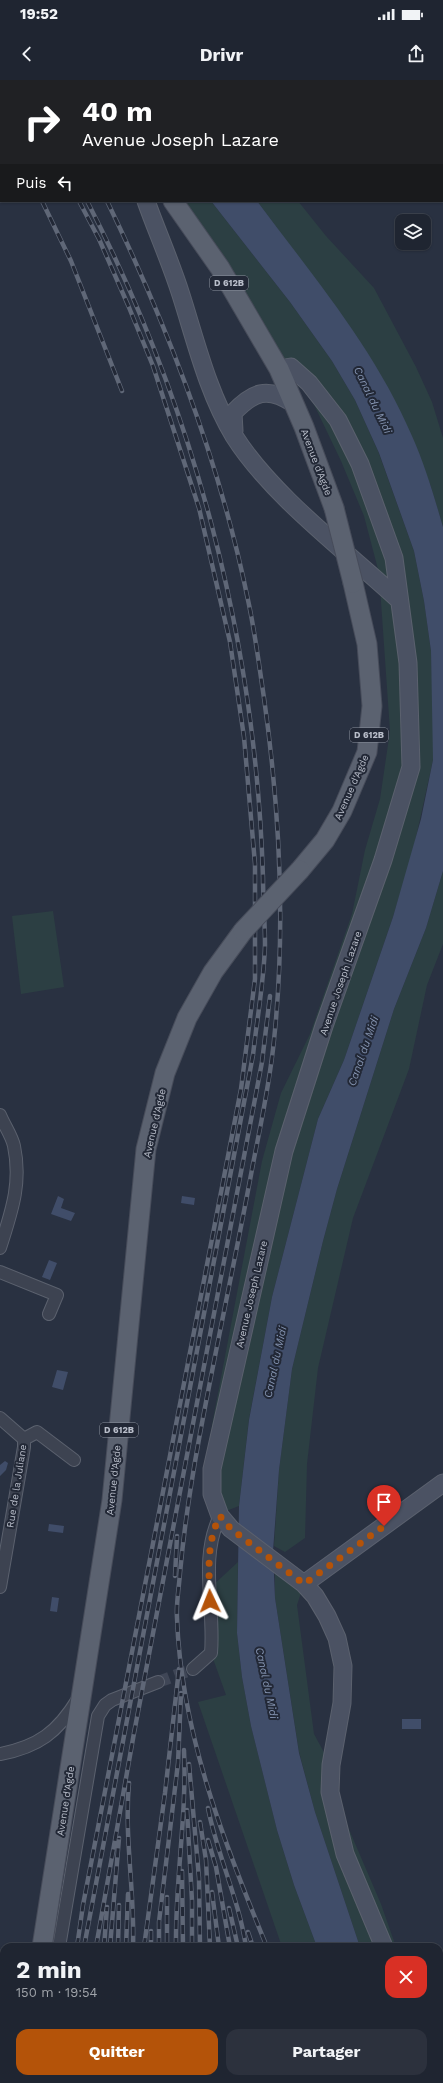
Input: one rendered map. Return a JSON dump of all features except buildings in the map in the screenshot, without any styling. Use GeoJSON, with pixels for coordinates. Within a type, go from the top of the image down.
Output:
{"type":"FeatureCollection","features":[{"type":"Feature","properties":{"kind":"main road"},"geometry":{"type":"LineString","coordinates":[[146,202],[180,292],[211,389],[234,436],[258,468],[296,507],[399,600]]}},
{"type":"Feature","properties":{"kind":"main road","name":"D 612B"},"geometry":{"type":"LineString","coordinates":[[174,202],[220,268],[279,369]]}},
{"type":"Feature","properties":{"kind":"main road","name":"Avenue Joseph Lazare"},"geometry":{"type":"LineString","coordinates":[[279,369],[291,367],[308,383],[338,420],[360,464],[394,558],[408,663],[411,767],[383,860],[324,1026],[284,1151],[212,1469],[212,1494],[220,1516],[231,1529],[297,1579],[315,1596],[327,1616],[337,1638],[343,1666],[342,1703],[331,1765],[330,1792],[345,1854],[382,1943]]}},
{"type":"Feature","properties":{"kind":"main road","name":"Avenue d'Agde"},"geometry":{"type":"LineString","coordinates":[[43,1943],[112,1500],[146,1149],[165,1073],[187,1018],[213,972],[243,931],[300,870],[325,840],[342,811],[367,752],[372,706],[367,644],[353,583],[334,508],[279,369]]}},
{"type":"Feature","properties":{"kind":"main road"},"geometry":{"type":"LineString","coordinates":[[234,436],[233,412],[246,399],[265,393],[281,395],[293,403]]}},
{"type":"Feature","properties":{"kind":"main road"},"geometry":{"type":"LineString","coordinates":[[297,1579],[443,1483]]}},
{"type":"Feature","properties":{"kind":"street"},"geometry":{"type":"LineString","coordinates":[[0,1115],[14,1145],[17,1170],[16,1195],[0,1248]]}},
{"type":"Feature","properties":{"kind":"street"},"geometry":{"type":"LineString","coordinates":[[0,1272],[57,1295],[49,1314]]}},
{"type":"Feature","properties":{"kind":"street","name":"Rue de la Juliane"},"geometry":{"type":"LineString","coordinates":[[0,1418],[24,1439],[0,1587]]}},
{"type":"Feature","properties":{"kind":"street"},"geometry":{"type":"LineString","coordinates":[[24,1439],[37,1432],[74,1460]]}},
{"type":"Feature","properties":{"kind":"street"},"geometry":{"type":"LineString","coordinates":[[193,1669],[210,1653],[212,1637],[208,1553],[215,1526],[220,1516]]}},
{"type":"Feature","properties":{"kind":"street"},"geometry":{"type":"LineString","coordinates":[[60,1943],[98,1716],[105,1705],[112,1700],[158,1682]]}},
{"type":"Feature","properties":{"kind":"street"},"geometry":{"type":"LineString","coordinates":[[0,1754],[21,1750],[49,1735],[70,1712],[83,1691]]}},
{"type":"Feature","properties":{"kind":"green space"},"geometry":{"type":"Polygon","coordinates":[[[174,202],[212,202],[290,302],[332,361],[355,400],[378,451],[414,551],[424,601],[431,651],[433,760],[413,851],[393,917],[344,1060],[318,1119],[272,1297],[249,1419],[239,1506],[226,1511],[205,1478],[212,1425],[262,1161],[281,1093],[310,1034],[352,914],[365,850],[380,799],[390,731],[379,573],[364,516],[341,461],[308,392],[259,328],[174,202]]]}},
{"type":"Feature","properties":{"kind":"green space"},"geometry":{"type":"Polygon","coordinates":[[[258,202],[299,202],[326,236],[374,288],[416,367],[432,402],[443,438],[443,527],[430,484],[351,329],[258,202]]]}},
{"type":"Feature","properties":{"kind":"green space"},"geometry":{"type":"Polygon","coordinates":[[[443,871],[443,944],[427,985],[409,1069],[353,1218],[318,1368],[307,1464],[305,1538],[285,1552],[274,1546],[279,1470],[292,1369],[337,1189],[394,1009],[426,928],[443,871]]]}},
{"type":"Feature","properties":{"kind":"green space"},"geometry":{"type":"Polygon","coordinates":[[[53,911],[64,987],[21,994],[12,916],[53,911]]]}},
{"type":"Feature","properties":{"kind":"green space"},"geometry":{"type":"Polygon","coordinates":[[[238,1562],[237,1633],[242,1677],[251,1726],[277,1830],[294,1885],[316,1943],[281,1943],[198,1702],[226,1695],[211,1653],[210,1588],[238,1562]]]}},
{"type":"Feature","properties":{"kind":"green space"},"geometry":{"type":"Polygon","coordinates":[[[275,1571],[304,1584],[297,1605],[314,1734],[331,1765],[339,1806],[381,1904],[395,1943],[359,1943],[315,1812],[299,1752],[275,1598],[275,1571]]]}},
{"type":"Feature","properties":{"kind":"water","name":"Canal du Midi"},"geometry":{"type":"Polygon","coordinates":[[[212,202],[258,202],[341,314],[380,373],[397,404],[421,458],[443,527],[443,871],[426,928],[394,1009],[337,1189],[323,1241],[292,1369],[279,1470],[273,1551],[275,1598],[299,1753],[315,1812],[359,1943],[316,1943],[294,1885],[277,1830],[251,1726],[242,1677],[237,1633],[239,1506],[249,1420],[272,1297],[318,1119],[344,1060],[393,917],[421,819],[433,760],[431,651],[424,601],[414,551],[379,453],[355,400],[332,361],[290,302],[212,202]]]}},
{"type":"Feature","properties":{"kind":"water"},"geometry":{"type":"Polygon","coordinates":[[[58,1196],[64,1199],[61,1208],[75,1213],[71,1221],[51,1214],[58,1196]]]}},
{"type":"Feature","properties":{"kind":"water"},"geometry":{"type":"Polygon","coordinates":[[[182,1196],[195,1198],[194,1205],[181,1203],[182,1196]]]}},
{"type":"Feature","properties":{"kind":"water"},"geometry":{"type":"Polygon","coordinates":[[[49,1260],[57,1263],[50,1280],[42,1277],[49,1260]]]}},
{"type":"Feature","properties":{"kind":"water"},"geometry":{"type":"Polygon","coordinates":[[[57,1370],[68,1372],[63,1390],[52,1387],[57,1370]]]}},
{"type":"Feature","properties":{"kind":"water"},"geometry":{"type":"Polygon","coordinates":[[[5,1461],[8,1463],[6,1470],[0,1476],[0,1465],[5,1461]]]}},
{"type":"Feature","properties":{"kind":"water"},"geometry":{"type":"Polygon","coordinates":[[[49,1524],[64,1526],[63,1533],[48,1531],[49,1524]]]}},
{"type":"Feature","properties":{"kind":"water"},"geometry":{"type":"Polygon","coordinates":[[[52,1597],[59,1598],[57,1612],[50,1611],[52,1597]]]}},
{"type":"Feature","properties":{"kind":"water"},"geometry":{"type":"Polygon","coordinates":[[[402,1719],[421,1719],[421,1729],[402,1729],[402,1719]]]}},
{"type":"Feature","properties":{"kind":"tunnel"},"geometry":{"type":"LineString","coordinates":[[158,1682],[193,1669]]}},
{"type":"Feature","properties":{"kind":"railway"},"geometry":{"type":"LineString","coordinates":[[42,202],[71,261],[122,391]]}},
{"type":"Feature","properties":{"kind":"railway"},"geometry":{"type":"LineString","coordinates":[[78,1943],[83,1905],[241,1089],[255,979],[255,864],[244,737],[230,642],[199,508],[153,366],[99,239],[80,202]]}},
{"type":"Feature","properties":{"kind":"railway"},"geometry":{"type":"LineString","coordinates":[[85,1943],[253,1055],[262,986],[265,945],[258,790],[248,702],[233,616],[213,530],[188,445],[159,362],[125,280],[87,202]]}},
{"type":"Feature","properties":{"kind":"railway"},"geometry":{"type":"LineString","coordinates":[[107,202],[151,297],[171,346],[190,396],[223,498],[253,624],[270,741],[274,784],[280,869],[280,954],[278,997],[272,1056],[268,1087],[196,1456],[188,1506],[177,1612],[180,1661],[196,1745],[207,1786],[235,1868],[265,1943]]}},
{"type":"Feature","properties":{"kind":"railway"},"geometry":{"type":"LineString","coordinates":[[97,1943],[134,1733],[262,1062],[270,996]]}},
{"type":"Feature","properties":{"kind":"railway"},"geometry":{"type":"LineString","coordinates":[[175,1576],[177,1536]]}},
{"type":"Feature","properties":{"kind":"railway"},"geometry":{"type":"LineString","coordinates":[[145,1943],[165,1793],[179,1669]]}},
{"type":"Feature","properties":{"kind":"railway"},"geometry":{"type":"LineString","coordinates":[[159,1943],[159,1922],[178,1763],[181,1693]]}},
{"type":"Feature","properties":{"kind":"railway"},"geometry":{"type":"LineString","coordinates":[[176,1943],[177,1898],[183,1824],[184,1750]]}},
{"type":"Feature","properties":{"kind":"railway"},"geometry":{"type":"LineString","coordinates":[[189,1764],[199,1878],[200,1943]]}},
{"type":"Feature","properties":{"kind":"railway"},"geometry":{"type":"LineString","coordinates":[[129,1783],[128,1824],[133,1906],[133,1943]]}},
{"type":"Feature","properties":{"kind":"railway"},"geometry":{"type":"LineString","coordinates":[[208,1808],[243,1929],[245,1943]]}},
{"type":"Feature","properties":{"kind":"railway"},"geometry":{"type":"LineString","coordinates":[[187,1810],[192,1901],[192,1943]]}},
{"type":"Feature","properties":{"kind":"railway"},"geometry":{"type":"LineString","coordinates":[[200,1822],[206,1860],[210,1943]]}},
{"type":"Feature","properties":{"kind":"railway"},"geometry":{"type":"LineString","coordinates":[[110,1943],[119,1838]]}},
{"type":"Feature","properties":{"kind":"railway"},"geometry":{"type":"LineString","coordinates":[[208,1840],[216,1867],[229,1943]]}},
{"type":"Feature","properties":{"kind":"railway"},"geometry":{"type":"LineString","coordinates":[[182,1871],[183,1943]]}},
{"type":"Feature","properties":{"kind":"railway"},"geometry":{"type":"LineString","coordinates":[[212,1892],[218,1943]]}},
{"type":"Feature","properties":{"kind":"railway"},"geometry":{"type":"LineString","coordinates":[[126,1943],[128,1894]]}},
{"type":"Feature","properties":{"kind":"railway"},"geometry":{"type":"LineString","coordinates":[[167,1897],[167,1943]]}},
{"type":"Feature","properties":{"kind":"railway"},"geometry":{"type":"LineString","coordinates":[[118,1943],[119,1905]]}},
{"type":"Feature","properties":{"kind":"railway"},"geometry":{"type":"LineString","coordinates":[[104,1943],[107,1907]]}},
{"type":"Feature","properties":{"kind":"railway"},"geometry":{"type":"LineString","coordinates":[[229,1908],[237,1943]]}},
{"type":"Feature","properties":{"kind":"railway"},"geometry":{"type":"LineString","coordinates":[[151,1931],[151,1943]]}},
{"type":"Feature","properties":{"kind":"railway"},"geometry":{"type":"LineString","coordinates":[[248,1932],[252,1943]]}},
{"type":"Feature","properties":{"kind":"route"},"geometry":{"type":"LineString","coordinates":[[210,1601],[208,1553],[215,1526],[220,1516],[231,1529],[304,1584],[384,1526]]}}]}
